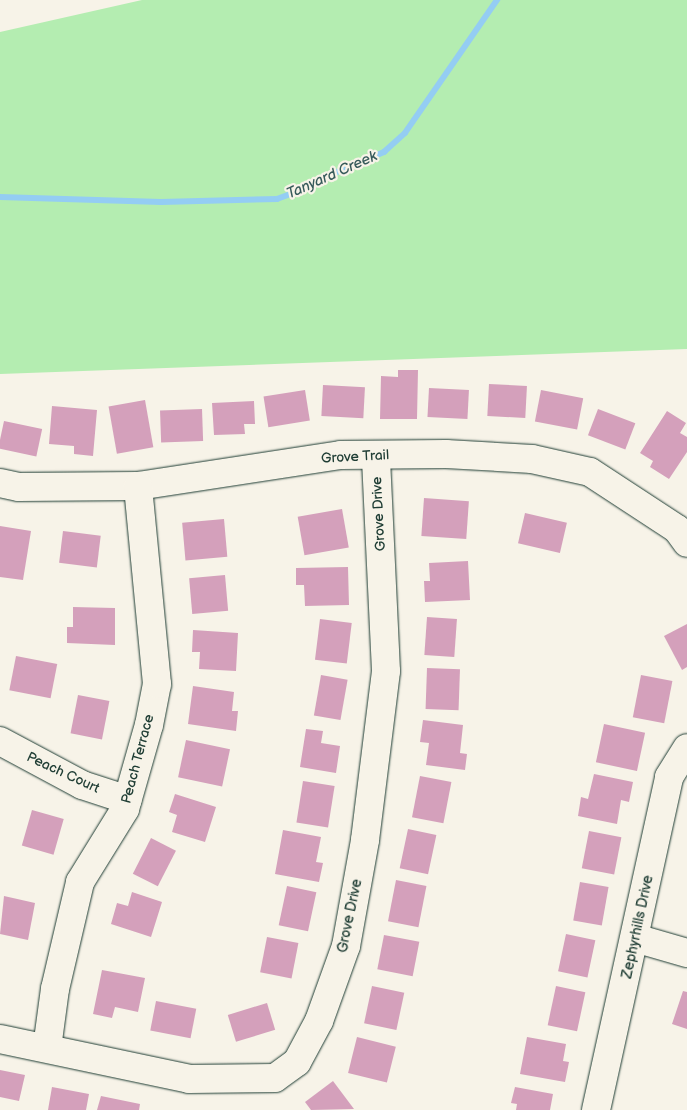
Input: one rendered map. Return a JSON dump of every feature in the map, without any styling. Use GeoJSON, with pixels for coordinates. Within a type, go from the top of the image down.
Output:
{"type":"FeatureCollection","features":[{"type":"Feature","properties":{"kind":"street","name":"Grove Trail"},"geometry":{"type":"LineString","coordinates":[[0,483],[19,487],[138,486],[341,455],[446,454],[532,459],[590,472],[677,528],[687,543]]}},
{"type":"Feature","properties":{"kind":"street","name":"Grove Drive"},"geometry":{"type":"LineString","coordinates":[[0,1039],[189,1079],[275,1078],[297,1062],[319,1021],[346,946],[365,840],[386,671],[376,456]]}},
{"type":"Feature","properties":{"kind":"street","name":"Peach Terrace"},"geometry":{"type":"LineString","coordinates":[[47,1048],[55,989],[80,882],[128,800],[149,725],[157,684],[138,486]]}},
{"type":"Feature","properties":{"kind":"street","name":"Peach Court"},"geometry":{"type":"LineString","coordinates":[[0,741],[82,785],[128,800]]}},
{"type":"Feature","properties":{"kind":"street","name":"Zephyrhills Drive"},"geometry":{"type":"LineString","coordinates":[[596,1110],[669,777],[687,748]]}},
{"type":"Feature","properties":{"kind":"street"},"geometry":{"type":"LineString","coordinates":[[635,938],[687,952]]}},
{"type":"Feature","properties":{"kind":"green space"},"geometry":{"type":"Polygon","coordinates":[[[142,0],[687,0],[687,349],[0,374],[0,32],[142,0]]]}},
{"type":"Feature","properties":{"kind":"building"},"geometry":{"type":"Polygon","coordinates":[[[398,370],[418,370],[417,419],[380,419],[381,376],[398,377],[398,370]]]}},
{"type":"Feature","properties":{"kind":"building"},"geometry":{"type":"Polygon","coordinates":[[[489,384],[527,386],[525,418],[487,416],[489,384]]]}},
{"type":"Feature","properties":{"kind":"building"},"geometry":{"type":"Polygon","coordinates":[[[323,385],[365,387],[363,418],[321,416],[323,385]]]}},
{"type":"Feature","properties":{"kind":"building"},"geometry":{"type":"Polygon","coordinates":[[[429,388],[469,390],[467,419],[427,417],[429,388]]]}},
{"type":"Feature","properties":{"kind":"building"},"geometry":{"type":"Polygon","coordinates":[[[305,390],[310,421],[268,427],[264,397],[305,390]]]}},
{"type":"Feature","properties":{"kind":"building"},"geometry":{"type":"Polygon","coordinates":[[[541,390],[583,398],[577,430],[535,421],[541,390]]]}},
{"type":"Feature","properties":{"kind":"building"},"geometry":{"type":"Polygon","coordinates":[[[145,400],[153,447],[117,454],[109,406],[145,400]]]}},
{"type":"Feature","properties":{"kind":"building"},"geometry":{"type":"Polygon","coordinates":[[[254,401],[255,424],[244,424],[245,434],[214,435],[212,403],[254,401]]]}},
{"type":"Feature","properties":{"kind":"building"},"geometry":{"type":"Polygon","coordinates":[[[52,406],[97,410],[93,456],[74,454],[74,446],[49,444],[52,406]]]}},
{"type":"Feature","properties":{"kind":"building"},"geometry":{"type":"Polygon","coordinates":[[[202,409],[203,441],[161,442],[160,410],[202,409]]]}},
{"type":"Feature","properties":{"kind":"building"},"geometry":{"type":"Polygon","coordinates":[[[598,409],[635,423],[625,449],[588,435],[598,409]]]}},
{"type":"Feature","properties":{"kind":"building"},"geometry":{"type":"Polygon","coordinates":[[[667,411],[686,423],[680,433],[687,437],[687,452],[669,479],[650,467],[653,461],[640,453],[667,411]]]}},
{"type":"Feature","properties":{"kind":"building"},"geometry":{"type":"Polygon","coordinates":[[[4,421],[42,429],[36,456],[0,449],[4,421]]]}},
{"type":"Feature","properties":{"kind":"building"},"geometry":{"type":"Polygon","coordinates":[[[424,498],[469,501],[466,539],[421,536],[424,498]]]}},
{"type":"Feature","properties":{"kind":"building"},"geometry":{"type":"Polygon","coordinates":[[[342,509],[349,547],[304,555],[298,517],[342,509]]]}},
{"type":"Feature","properties":{"kind":"building"},"geometry":{"type":"Polygon","coordinates":[[[525,513],[567,523],[560,553],[518,543],[525,513]]]}},
{"type":"Feature","properties":{"kind":"building"},"geometry":{"type":"Polygon","coordinates":[[[224,519],[227,557],[185,561],[182,523],[224,519]]]}},
{"type":"Feature","properties":{"kind":"building"},"geometry":{"type":"Polygon","coordinates":[[[0,526],[31,531],[23,580],[0,577],[0,526]]]}},
{"type":"Feature","properties":{"kind":"building"},"geometry":{"type":"Polygon","coordinates":[[[63,531],[101,536],[97,567],[59,563],[63,531]]]}},
{"type":"Feature","properties":{"kind":"building"},"geometry":{"type":"Polygon","coordinates":[[[468,561],[470,600],[425,602],[424,581],[430,581],[429,563],[468,561]]]}},
{"type":"Feature","properties":{"kind":"building"},"geometry":{"type":"Polygon","coordinates":[[[348,567],[349,605],[305,606],[304,585],[296,585],[296,568],[348,567]]]}},
{"type":"Feature","properties":{"kind":"building"},"geometry":{"type":"Polygon","coordinates":[[[225,575],[228,611],[192,614],[189,578],[225,575]]]}},
{"type":"Feature","properties":{"kind":"building"},"geometry":{"type":"Polygon","coordinates":[[[73,607],[115,608],[115,645],[67,643],[67,627],[73,627],[73,607]]]}},
{"type":"Feature","properties":{"kind":"building"},"geometry":{"type":"Polygon","coordinates":[[[427,617],[457,619],[454,657],[424,655],[427,617]]]}},
{"type":"Feature","properties":{"kind":"building"},"geometry":{"type":"Polygon","coordinates":[[[320,619],[352,623],[347,664],[315,660],[320,619]]]}},
{"type":"Feature","properties":{"kind":"building"},"geometry":{"type":"Polygon","coordinates":[[[687,624],[687,667],[682,670],[664,636],[687,624]]]}},
{"type":"Feature","properties":{"kind":"building"},"geometry":{"type":"Polygon","coordinates":[[[193,630],[238,633],[236,671],[199,669],[200,652],[192,652],[193,630]]]}},
{"type":"Feature","properties":{"kind":"building"},"geometry":{"type":"Polygon","coordinates":[[[16,656],[57,664],[51,698],[9,690],[16,656]]]}},
{"type":"Feature","properties":{"kind":"building"},"geometry":{"type":"Polygon","coordinates":[[[427,668],[460,669],[459,710],[426,709],[427,668]]]}},
{"type":"Feature","properties":{"kind":"building"},"geometry":{"type":"Polygon","coordinates":[[[321,675],[348,680],[340,720],[314,715],[321,675]]]}},
{"type":"Feature","properties":{"kind":"building"},"geometry":{"type":"Polygon","coordinates":[[[641,675],[672,681],[664,723],[633,717],[641,675]]]}},
{"type":"Feature","properties":{"kind":"building"},"geometry":{"type":"Polygon","coordinates":[[[193,686],[234,692],[232,711],[238,711],[236,731],[188,724],[193,686]]]}},
{"type":"Feature","properties":{"kind":"building"},"geometry":{"type":"Polygon","coordinates":[[[78,695],[109,701],[102,739],[71,733],[78,695]]]}},
{"type":"Feature","properties":{"kind":"building"},"geometry":{"type":"Polygon","coordinates":[[[423,720],[463,725],[460,753],[467,754],[465,770],[426,765],[429,743],[420,742],[423,720]]]}},
{"type":"Feature","properties":{"kind":"building"},"geometry":{"type":"Polygon","coordinates":[[[604,724],[645,733],[637,771],[596,762],[604,724]]]}},
{"type":"Feature","properties":{"kind":"building"},"geometry":{"type":"Polygon","coordinates":[[[306,729],[323,731],[321,743],[340,746],[336,773],[300,767],[306,729]]]}},
{"type":"Feature","properties":{"kind":"building"},"geometry":{"type":"Polygon","coordinates":[[[186,740],[230,749],[222,787],[178,777],[186,740]]]}},
{"type":"Feature","properties":{"kind":"building"},"geometry":{"type":"Polygon","coordinates":[[[594,774],[633,782],[629,802],[621,800],[617,824],[578,816],[581,797],[588,799],[594,774]]]}},
{"type":"Feature","properties":{"kind":"building"},"geometry":{"type":"Polygon","coordinates":[[[420,776],[451,782],[443,823],[412,817],[420,776]]]}},
{"type":"Feature","properties":{"kind":"building"},"geometry":{"type":"Polygon","coordinates":[[[303,781],[335,786],[328,827],[296,822],[303,781]]]}},
{"type":"Feature","properties":{"kind":"building"},"geometry":{"type":"Polygon","coordinates":[[[175,794],[216,807],[205,842],[172,832],[177,815],[169,812],[175,794]]]}},
{"type":"Feature","properties":{"kind":"building"},"geometry":{"type":"Polygon","coordinates":[[[32,810],[64,819],[54,855],[22,846],[32,810]]]}},
{"type":"Feature","properties":{"kind":"building"},"geometry":{"type":"Polygon","coordinates":[[[408,829],[436,835],[428,874],[400,868],[408,829]]]}},
{"type":"Feature","properties":{"kind":"building"},"geometry":{"type":"Polygon","coordinates":[[[283,830],[321,837],[316,862],[323,863],[319,882],[275,874],[283,830]]]}},
{"type":"Feature","properties":{"kind":"building"},"geometry":{"type":"Polygon","coordinates":[[[589,831],[621,837],[614,875],[582,868],[589,831]]]}},
{"type":"Feature","properties":{"kind":"building"},"geometry":{"type":"Polygon","coordinates":[[[151,838],[176,851],[158,886],[133,874],[151,838]]]}},
{"type":"Feature","properties":{"kind":"building"},"geometry":{"type":"Polygon","coordinates":[[[396,880],[426,886],[418,927],[388,921],[396,880]]]}},
{"type":"Feature","properties":{"kind":"building"},"geometry":{"type":"Polygon","coordinates":[[[580,882],[609,887],[602,925],[573,920],[580,882]]]}},
{"type":"Feature","properties":{"kind":"building"},"geometry":{"type":"Polygon","coordinates":[[[287,886],[316,892],[308,931],[279,925],[287,886]]]}},
{"type":"Feature","properties":{"kind":"building"},"geometry":{"type":"Polygon","coordinates":[[[132,892],[162,902],[151,937],[111,924],[117,903],[128,906],[132,892]]]}},
{"type":"Feature","properties":{"kind":"building"},"geometry":{"type":"Polygon","coordinates":[[[4,896],[35,903],[28,940],[0,934],[4,896]]]}},
{"type":"Feature","properties":{"kind":"building"},"geometry":{"type":"Polygon","coordinates":[[[566,934],[595,940],[587,977],[558,971],[566,934]]]}},
{"type":"Feature","properties":{"kind":"building"},"geometry":{"type":"Polygon","coordinates":[[[384,935],[419,942],[413,976],[377,969],[384,935]]]}},
{"type":"Feature","properties":{"kind":"building"},"geometry":{"type":"Polygon","coordinates":[[[267,937],[298,943],[292,978],[260,972],[267,937]]]}},
{"type":"Feature","properties":{"kind":"building"},"geometry":{"type":"Polygon","coordinates":[[[102,970],[145,978],[138,1012],[115,1007],[112,1018],[93,1014],[102,970]]]}},
{"type":"Feature","properties":{"kind":"building"},"geometry":{"type":"Polygon","coordinates":[[[372,986],[404,993],[396,1030],[364,1023],[372,986]]]}},
{"type":"Feature","properties":{"kind":"building"},"geometry":{"type":"Polygon","coordinates":[[[556,986],[585,992],[577,1031],[548,1025],[556,986]]]}},
{"type":"Feature","properties":{"kind":"building"},"geometry":{"type":"Polygon","coordinates":[[[683,991],[687,992],[687,1029],[672,1024],[683,991]]]}},
{"type":"Feature","properties":{"kind":"building"},"geometry":{"type":"Polygon","coordinates":[[[156,1001],[196,1009],[191,1038],[150,1030],[156,1001]]]}},
{"type":"Feature","properties":{"kind":"building"},"geometry":{"type":"Polygon","coordinates":[[[267,1003],[275,1030],[236,1042],[228,1015],[267,1003]]]}},
{"type":"Feature","properties":{"kind":"building"},"geometry":{"type":"Polygon","coordinates":[[[357,1037],[396,1047],[387,1083],[348,1073],[357,1037]]]}},
{"type":"Feature","properties":{"kind":"building"},"geometry":{"type":"Polygon","coordinates":[[[527,1037],[566,1044],[563,1061],[569,1062],[565,1082],[520,1074],[527,1037]]]}},
{"type":"Feature","properties":{"kind":"building"},"geometry":{"type":"Polygon","coordinates":[[[0,1070],[25,1075],[19,1101],[0,1097],[0,1070]]]}},
{"type":"Feature","properties":{"kind":"building"},"geometry":{"type":"Polygon","coordinates":[[[333,1081],[354,1109],[311,1110],[305,1102],[333,1081]]]}},
{"type":"Feature","properties":{"kind":"building"},"geometry":{"type":"Polygon","coordinates":[[[52,1087],[89,1094],[86,1110],[48,1110],[52,1087]]]}},
{"type":"Feature","properties":{"kind":"building"},"geometry":{"type":"Polygon","coordinates":[[[515,1087],[553,1094],[550,1110],[516,1110],[517,1104],[511,1103],[515,1087]]]}},
{"type":"Feature","properties":{"kind":"building"},"geometry":{"type":"Polygon","coordinates":[[[101,1096],[140,1104],[139,1110],[97,1110],[101,1096]]]}},
{"type":"Feature","properties":{"kind":"waterway","name":"Tanyard Creek"},"geometry":{"type":"LineString","coordinates":[[0,197],[161,202],[277,199],[305,189],[330,175],[384,152],[405,133],[497,0]]}}]}
